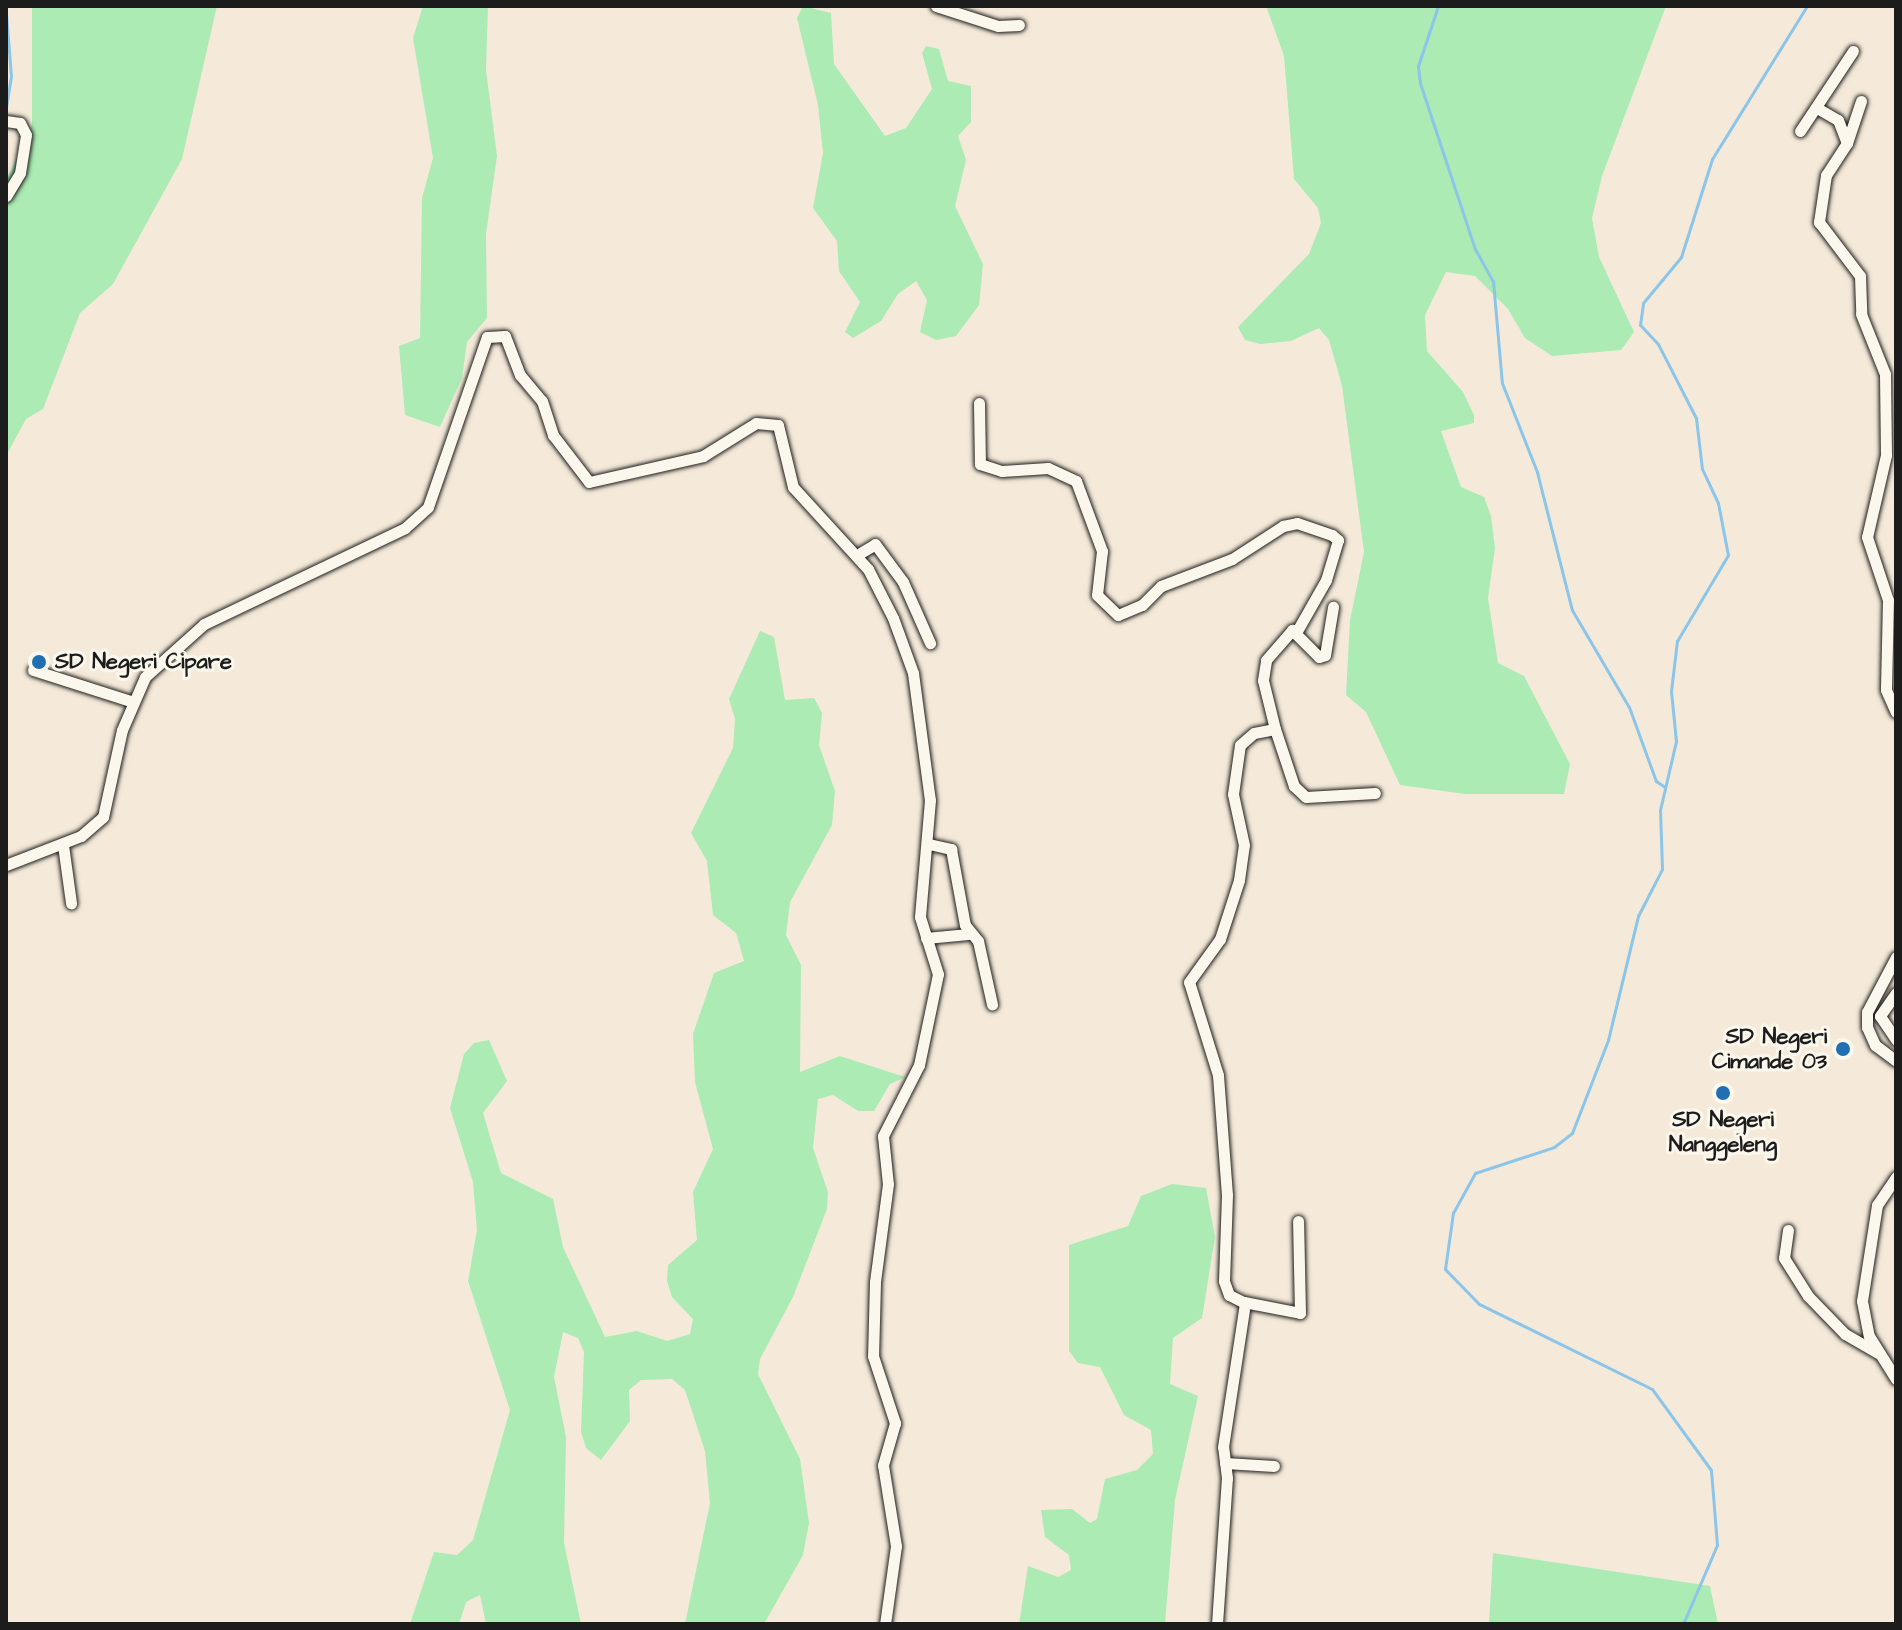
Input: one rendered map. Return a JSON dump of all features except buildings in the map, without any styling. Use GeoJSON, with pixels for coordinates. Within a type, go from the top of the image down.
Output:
{"type":"FeatureCollection","features":[{"type":"Feature","properties":{"kind":"street"},"geometry":{"type":"LineString","coordinates":[[936,6],[998,26],[1019,25]]}},
{"type":"Feature","properties":{"kind":"street"},"geometry":{"type":"LineString","coordinates":[[1800,131],[1853,51]]}},
{"type":"Feature","properties":{"kind":"street"},"geometry":{"type":"LineString","coordinates":[[1861,101],[1847,143],[1826,175],[1819,222],[1860,276],[1861,314],[1885,374],[1886,455],[1867,537],[1888,600],[1886,690],[1896,712]]}},
{"type":"Feature","properties":{"kind":"street"},"geometry":{"type":"LineString","coordinates":[[1817,108],[1838,120],[1847,143]]}},
{"type":"Feature","properties":{"kind":"street"},"geometry":{"type":"LineString","coordinates":[[6,121],[20,123],[26,135],[20,173],[6,196]]}},
{"type":"Feature","properties":{"kind":"street"},"geometry":{"type":"LineString","coordinates":[[6,865],[63,845],[103,817],[133,702],[148,673],[204,624],[405,528],[428,507],[447,465],[477,354],[493,333],[512,347],[520,375],[542,401],[553,435],[589,482],[703,456],[746,427],[769,422],[780,429],[793,487],[857,555],[887,602],[913,673],[930,800],[929,844],[919,904],[926,938],[938,968],[919,1065],[883,1136],[888,1184],[872,1347],[895,1423],[883,1465],[896,1546],[885,1624]]}},
{"type":"Feature","properties":{"kind":"street"},"geometry":{"type":"LineString","coordinates":[[979,403],[980,464],[1002,471],[1048,468],[1076,481],[1101,545],[1097,595],[1118,615],[1142,605],[1161,586],[1232,559],[1283,526],[1297,523],[1338,540],[1326,580],[1297,631],[1285,634],[1262,672],[1275,729],[1294,786],[1306,797],[1375,793]]}},
{"type":"Feature","properties":{"kind":"street"},"geometry":{"type":"LineString","coordinates":[[857,555],[875,544],[903,582],[930,643]]}},
{"type":"Feature","properties":{"kind":"street"},"geometry":{"type":"LineString","coordinates":[[1297,631],[1319,657],[1325,655],[1333,607]]}},
{"type":"Feature","properties":{"kind":"street"},"geometry":{"type":"LineString","coordinates":[[33,670],[133,702]]}},
{"type":"Feature","properties":{"kind":"street"},"geometry":{"type":"LineString","coordinates":[[1275,729],[1254,733],[1240,745],[1233,794],[1244,845],[1239,880],[1220,939],[1189,982],[1218,1075],[1227,1195],[1224,1281],[1229,1295],[1244,1302],[1300,1313],[1298,1221]]}},
{"type":"Feature","properties":{"kind":"street"},"geometry":{"type":"LineString","coordinates":[[929,844],[951,849],[968,934]]}},
{"type":"Feature","properties":{"kind":"street"},"geometry":{"type":"LineString","coordinates":[[63,845],[71,903]]}},
{"type":"Feature","properties":{"kind":"street"},"geometry":{"type":"LineString","coordinates":[[926,938],[968,934],[978,941],[992,1004]]}},
{"type":"Feature","properties":{"kind":"street"},"geometry":{"type":"LineString","coordinates":[[1896,957],[1867,1012],[1867,1027],[1875,1045],[1896,1061]]}},
{"type":"Feature","properties":{"kind":"street"},"geometry":{"type":"LineString","coordinates":[[1896,993],[1880,1016],[1896,1040]]}},
{"type":"Feature","properties":{"kind":"street"},"geometry":{"type":"LineString","coordinates":[[1896,1177],[1877,1205],[1864,1263],[1863,1315],[1878,1353],[1896,1379]]}},
{"type":"Feature","properties":{"kind":"street"},"geometry":{"type":"LineString","coordinates":[[1788,1230],[1784,1258],[1802,1287],[1845,1334],[1878,1353]]}},
{"type":"Feature","properties":{"kind":"street"},"geometry":{"type":"LineString","coordinates":[[1217,1624],[1225,1463],[1244,1302]]}},
{"type":"Feature","properties":{"kind":"street"},"geometry":{"type":"LineString","coordinates":[[1225,1463],[1274,1466]]}},
{"type":"Feature","properties":{"kind":"green space"},"geometry":{"type":"Polygon","coordinates":[[[32,6],[217,6],[182,159],[113,284],[80,313],[43,409],[26,419],[6,456],[6,181],[32,125],[32,6]]]}},
{"type":"Feature","properties":{"kind":"green space"},"geometry":{"type":"Polygon","coordinates":[[[423,6],[488,6],[486,70],[497,156],[486,234],[487,318],[467,342],[462,378],[440,427],[405,415],[399,346],[420,338],[422,198],[433,158],[413,38],[423,6]]]}},
{"type":"Feature","properties":{"kind":"green space"},"geometry":{"type":"Polygon","coordinates":[[[803,6],[831,13],[834,64],[885,136],[906,128],[932,89],[922,53],[926,46],[939,49],[948,81],[971,86],[971,122],[958,136],[966,160],[955,206],[983,264],[979,305],[956,336],[936,340],[920,332],[927,300],[916,281],[898,294],[881,321],[853,338],[845,332],[860,302],[839,271],[837,241],[813,208],[823,153],[818,105],[797,18],[803,6]]]}},
{"type":"Feature","properties":{"kind":"green space"},"geometry":{"type":"Polygon","coordinates":[[[1266,6],[1666,6],[1602,176],[1592,218],[1599,257],[1634,332],[1621,350],[1552,356],[1525,338],[1508,309],[1475,276],[1446,272],[1425,315],[1427,351],[1463,392],[1474,415],[1474,423],[1441,431],[1461,487],[1484,497],[1491,516],[1495,548],[1488,598],[1498,663],[1524,676],[1570,764],[1564,794],[1465,794],[1400,785],[1366,712],[1346,695],[1350,620],[1364,552],[1342,386],[1329,340],[1319,328],[1291,341],[1260,344],[1245,340],[1238,327],[1309,254],[1321,223],[1318,208],[1294,179],[1284,56],[1266,6]]]}},
{"type":"Feature","properties":{"kind":"green space"},"geometry":{"type":"Polygon","coordinates":[[[760,631],[774,637],[785,700],[814,698],[822,713],[819,745],[835,791],[832,825],[790,902],[786,935],[801,965],[800,1072],[840,1056],[905,1077],[890,1084],[874,1111],[858,1111],[833,1095],[818,1099],[813,1148],[828,1192],[827,1209],[793,1297],[760,1359],[758,1374],[800,1459],[809,1523],[803,1555],[764,1624],[685,1624],[710,1503],[705,1451],[685,1390],[672,1379],[641,1380],[629,1390],[630,1421],[601,1460],[586,1448],[581,1432],[584,1352],[578,1338],[563,1332],[554,1377],[566,1437],[564,1543],[581,1624],[486,1624],[480,1595],[466,1602],[459,1624],[410,1624],[434,1552],[457,1555],[473,1540],[510,1410],[468,1281],[477,1230],[473,1182],[450,1108],[464,1054],[474,1043],[489,1040],[507,1081],[483,1113],[501,1173],[553,1199],[563,1247],[605,1337],[637,1331],[667,1341],[690,1334],[693,1319],[672,1297],[667,1281],[668,1265],[697,1240],[693,1192],[713,1149],[695,1082],[693,1034],[714,973],[744,961],[736,933],[713,915],[707,861],[691,833],[733,748],[735,719],[729,699],[760,631]]]}},
{"type":"Feature","properties":{"kind":"green space"},"geometry":{"type":"Polygon","coordinates":[[[1172,1184],[1206,1188],[1215,1237],[1202,1318],[1173,1338],[1170,1384],[1198,1396],[1175,1500],[1165,1624],[1019,1624],[1028,1566],[1058,1577],[1071,1570],[1069,1555],[1045,1537],[1041,1510],[1072,1509],[1090,1523],[1097,1519],[1105,1479],[1137,1470],[1153,1454],[1151,1430],[1124,1415],[1100,1367],[1078,1363],[1069,1351],[1069,1245],[1128,1226],[1141,1196],[1172,1184]]]}},
{"type":"Feature","properties":{"kind":"green space"},"geometry":{"type":"Polygon","coordinates":[[[1493,1553],[1710,1586],[1718,1624],[1489,1624],[1493,1553]]]}},
{"type":"Feature","properties":{"kind":"waterway"},"geometry":{"type":"LineString","coordinates":[[1438,6],[1418,66],[1420,83],[1475,249],[1493,281],[1502,383],[1537,472],[1572,610],[1629,707],[1656,781],[1665,787]]}},
{"type":"Feature","properties":{"kind":"waterway"},"geometry":{"type":"LineString","coordinates":[[1683,1624],[1717,1545],[1711,1470],[1652,1389],[1479,1304],[1445,1269],[1453,1213],[1475,1173],[1554,1147],[1572,1133],[1608,1040],[1638,916],[1662,869],[1660,810],[1676,741],[1671,691],[1677,641],[1728,555],[1718,503],[1702,469],[1696,418],[1658,344],[1640,325],[1643,303],[1681,257],[1712,159],[1807,6]]}},
{"type":"Feature","properties":{"kind":"waterway"},"geometry":{"type":"LineString","coordinates":[[6,13],[11,76],[6,106]]}},
{"type":"Feature","properties":{"kind":"place","name":"SD Negeri Cipare"},"geometry":{"type":"Point","coordinates":[39,662]}},
{"type":"Feature","properties":{"kind":"place","name":"SD Negeri Cimande 03"},"geometry":{"type":"Point","coordinates":[1843,1049]}},
{"type":"Feature","properties":{"kind":"place","name":"SD Negeri Nanggeleng"},"geometry":{"type":"Point","coordinates":[1723,1093]}}]}
